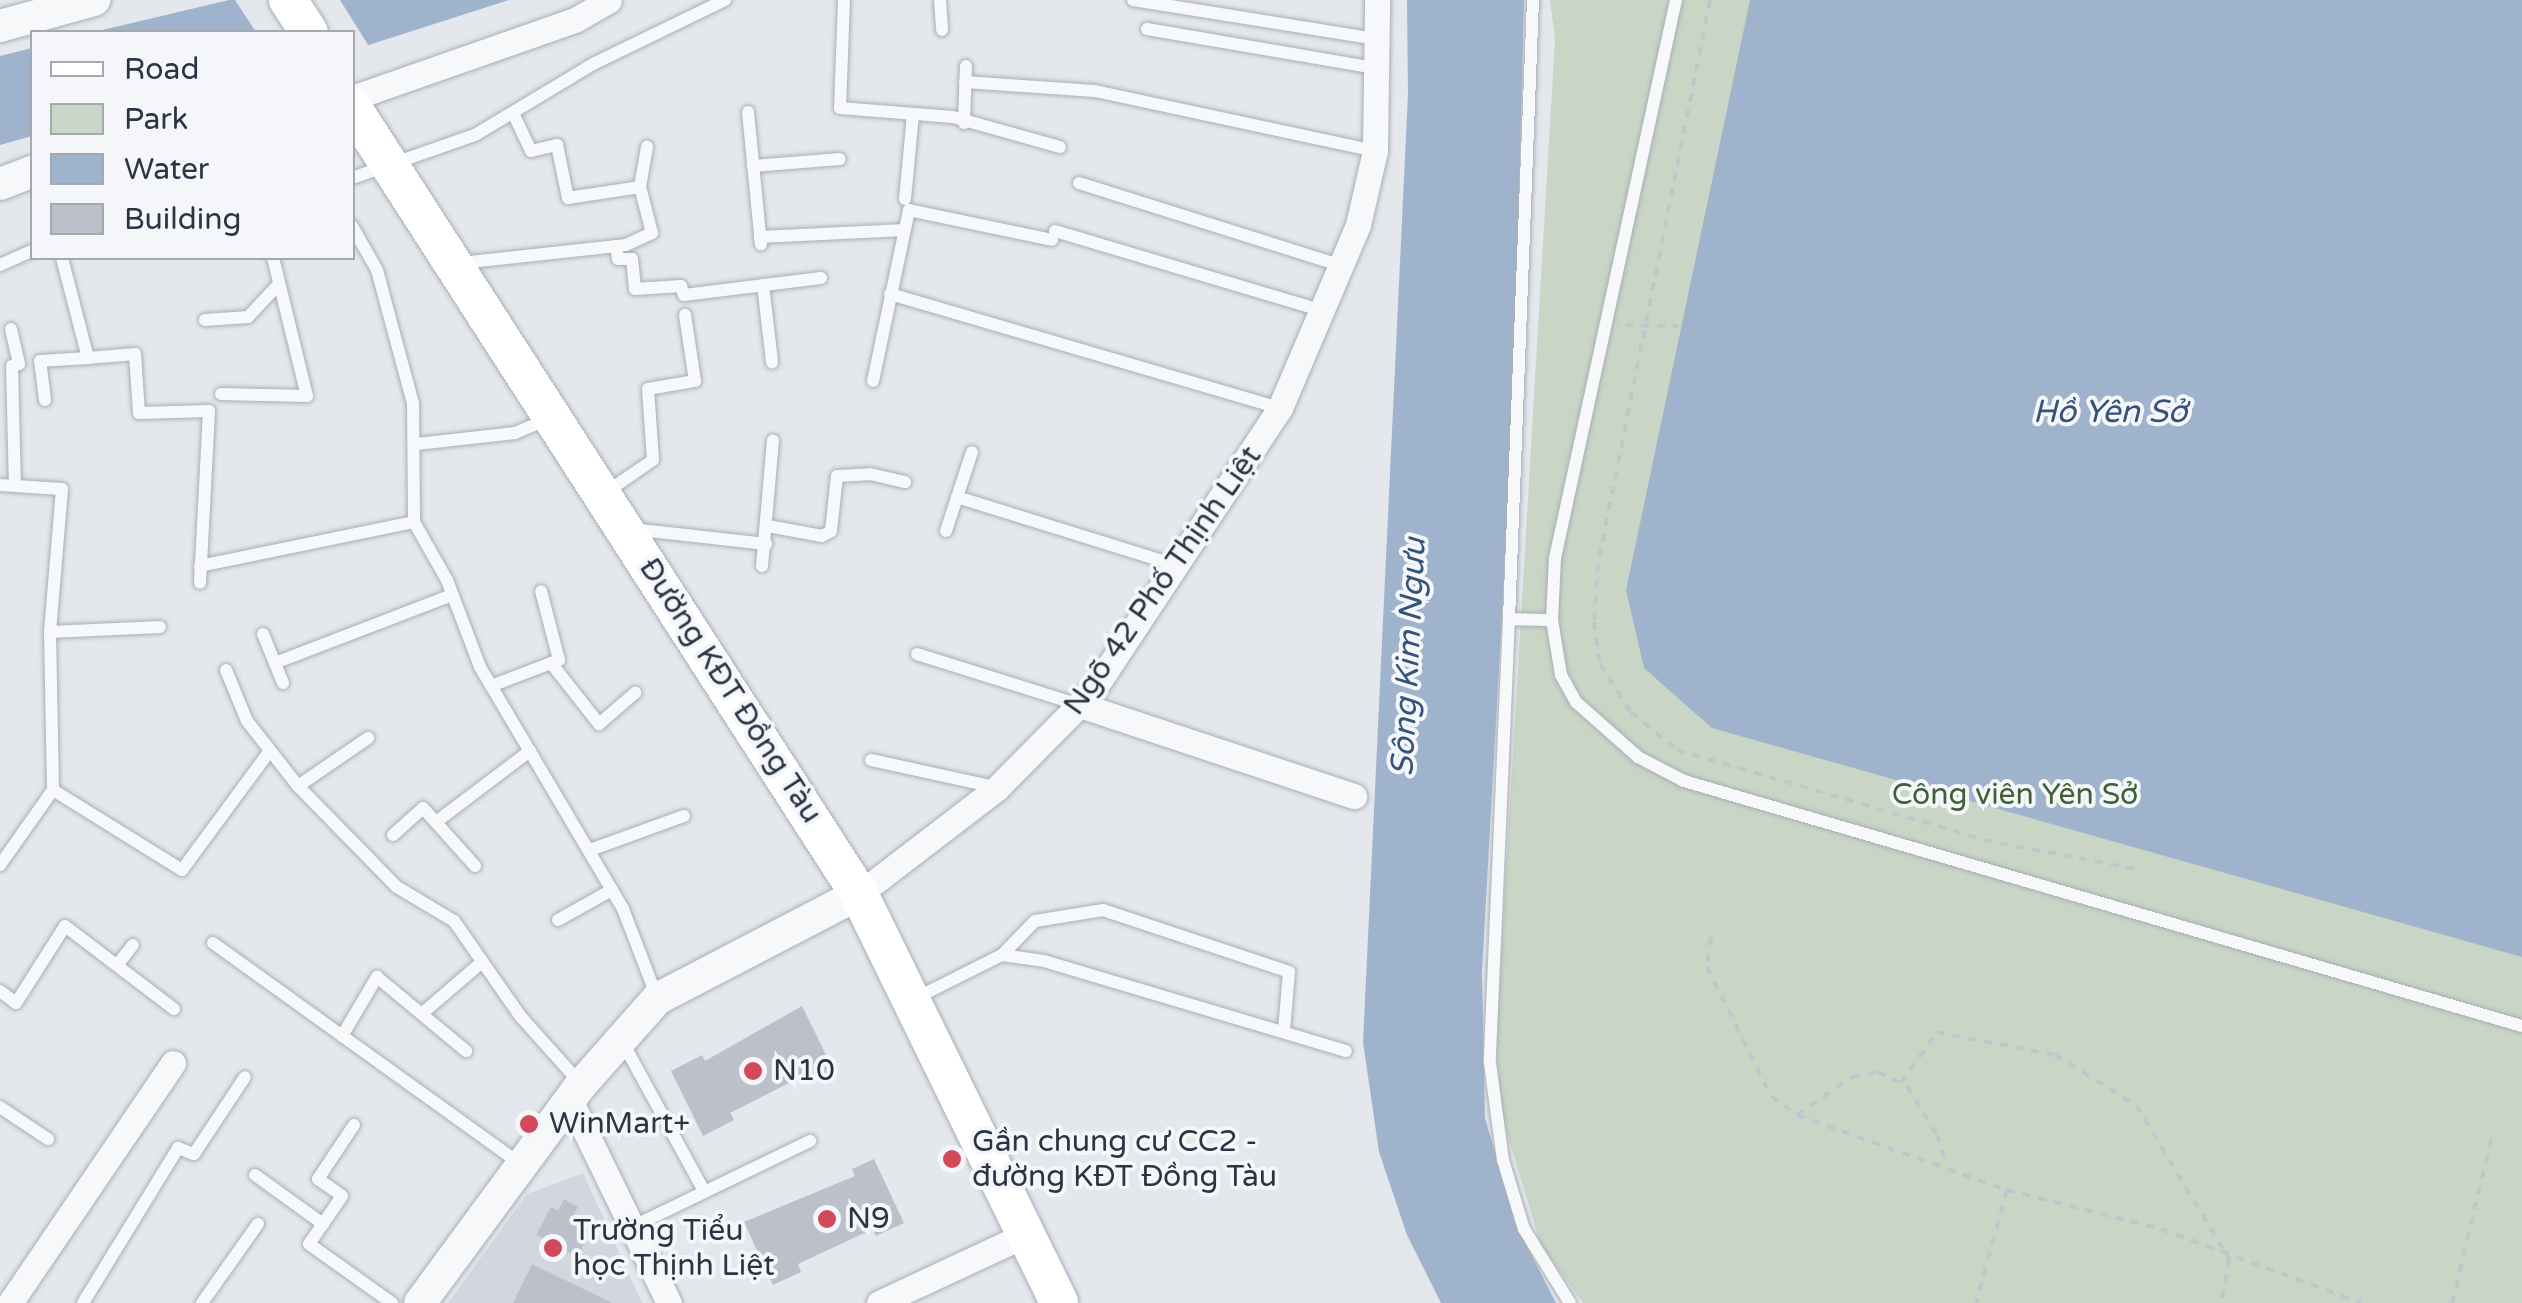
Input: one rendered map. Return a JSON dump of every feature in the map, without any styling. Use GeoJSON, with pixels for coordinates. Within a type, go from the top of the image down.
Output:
{"type":"FeatureCollection","features":[{"type":"Feature","properties":{"kind":"main road"},"geometry":{"type":"LineString","coordinates":[[288,0],[307,30]]}},
{"type":"Feature","properties":{"kind":"main road","name":"Đường KĐT Đồng Tàu"},"geometry":{"type":"LineString","coordinates":[[355,111],[859,894],[1059,1303]]}},
{"type":"Feature","properties":{"kind":"street"},"geometry":{"type":"LineString","coordinates":[[0,26],[91,0]]}},
{"type":"Feature","properties":{"kind":"street"},"geometry":{"type":"LineString","coordinates":[[355,97],[575,20],[609,0]]}},
{"type":"Feature","properties":{"kind":"street","name":"Ngõ 42 Phố Thịnh Liệt"},"geometry":{"type":"LineString","coordinates":[[420,1303],[576,1092],[658,1000],[859,894],[997,788],[1080,705],[1180,566],[1280,408],[1326,311],[1344,266],[1375,151],[1378,0]]}},
{"type":"Feature","properties":{"kind":"street"},"geometry":{"type":"LineString","coordinates":[[0,184],[30,173]]}},
{"type":"Feature","properties":{"kind":"street"},"geometry":{"type":"LineString","coordinates":[[1080,705],[1354,796]]}},
{"type":"Feature","properties":{"kind":"street"},"geometry":{"type":"LineString","coordinates":[[10,1303],[173,1063]]}},
{"type":"Feature","properties":{"kind":"street"},"geometry":{"type":"LineString","coordinates":[[576,1092],[632,1227],[669,1303]]}},
{"type":"Feature","properties":{"kind":"street"},"geometry":{"type":"LineString","coordinates":[[893,1300],[1026,1234]]}},
{"type":"Feature","properties":{"kind":"lane"},"geometry":{"type":"LineString","coordinates":[[355,177],[390,167],[513,113],[593,64],[724,0]]}},
{"type":"Feature","properties":{"kind":"lane"},"geometry":{"type":"LineString","coordinates":[[844,0],[840,108],[964,123],[1060,148]]}},
{"type":"Feature","properties":{"kind":"lane"},"geometry":{"type":"LineString","coordinates":[[940,0],[942,30]]}},
{"type":"Feature","properties":{"kind":"lane"},"geometry":{"type":"LineString","coordinates":[[1133,0],[1377,40]]}},
{"type":"Feature","properties":{"kind":"lane"},"geometry":{"type":"LineString","coordinates":[[1532,0],[1508,619],[1489,973],[1493,1101],[1524,1228],[1570,1303]]}},
{"type":"Feature","properties":{"kind":"lane"},"geometry":{"type":"LineString","coordinates":[[1676,0],[1557,546],[1552,620],[1561,675],[1576,702],[1638,757],[1684,781],[2522,1026]]}},
{"type":"Feature","properties":{"kind":"lane"},"geometry":{"type":"LineString","coordinates":[[1146,29],[1376,68]]}},
{"type":"Feature","properties":{"kind":"lane"},"geometry":{"type":"LineString","coordinates":[[964,123],[966,66]]}},
{"type":"Feature","properties":{"kind":"lane"},"geometry":{"type":"LineString","coordinates":[[965,82],[1095,91],[1375,151]]}},
{"type":"Feature","properties":{"kind":"lane"},"geometry":{"type":"LineString","coordinates":[[748,112],[761,241],[905,230]]}},
{"type":"Feature","properties":{"kind":"lane"},"geometry":{"type":"LineString","coordinates":[[513,113],[532,151],[558,145],[568,198],[640,187]]}},
{"type":"Feature","properties":{"kind":"lane"},"geometry":{"type":"LineString","coordinates":[[873,381],[905,230],[913,114]]}},
{"type":"Feature","properties":{"kind":"lane"},"geometry":{"type":"LineString","coordinates":[[452,264],[621,246],[652,233],[640,187],[647,147]]}},
{"type":"Feature","properties":{"kind":"lane"},"geometry":{"type":"LineString","coordinates":[[753,166],[840,159]]}},
{"type":"Feature","properties":{"kind":"lane"},"geometry":{"type":"LineString","coordinates":[[1079,183],[1344,266]]}},
{"type":"Feature","properties":{"kind":"lane"},"geometry":{"type":"LineString","coordinates":[[907,205],[1053,235],[1326,311]]}},
{"type":"Feature","properties":{"kind":"lane"},"geometry":{"type":"LineString","coordinates":[[355,231],[377,270],[413,403],[417,444],[414,522],[452,594],[492,686],[612,890],[658,1000]]}},
{"type":"Feature","properties":{"kind":"lane"},"geometry":{"type":"LineString","coordinates":[[621,246],[618,259],[632,258],[636,289],[681,286],[684,295],[821,278]]}},
{"type":"Feature","properties":{"kind":"lane"},"geometry":{"type":"LineString","coordinates":[[0,265],[30,252]]}},
{"type":"Feature","properties":{"kind":"lane"},"geometry":{"type":"LineString","coordinates":[[63,260],[88,358]]}},
{"type":"Feature","properties":{"kind":"lane"},"geometry":{"type":"LineString","coordinates":[[221,394],[306,396],[274,260]]}},
{"type":"Feature","properties":{"kind":"lane"},"geometry":{"type":"LineString","coordinates":[[206,320],[248,316],[280,284]]}},
{"type":"Feature","properties":{"kind":"lane"},"geometry":{"type":"LineString","coordinates":[[763,286],[772,362]]}},
{"type":"Feature","properties":{"kind":"lane"},"geometry":{"type":"LineString","coordinates":[[890,294],[1280,408]]}},
{"type":"Feature","properties":{"kind":"lane"},"geometry":{"type":"LineString","coordinates":[[603,494],[652,460],[648,389],[695,382],[685,315]]}},
{"type":"Feature","properties":{"kind":"lane"},"geometry":{"type":"LineString","coordinates":[[11,329],[19,364],[12,366],[15,486]]}},
{"type":"Feature","properties":{"kind":"lane"},"geometry":{"type":"LineString","coordinates":[[45,400],[40,361],[136,354],[140,413],[209,412],[200,583]]}},
{"type":"Feature","properties":{"kind":"lane"},"geometry":{"type":"LineString","coordinates":[[417,444],[515,433],[552,418]]}},
{"type":"Feature","properties":{"kind":"lane"},"geometry":{"type":"LineString","coordinates":[[762,566],[773,440]]}},
{"type":"Feature","properties":{"kind":"lane"},"geometry":{"type":"LineString","coordinates":[[946,531],[972,452]]}},
{"type":"Feature","properties":{"kind":"lane"},"geometry":{"type":"LineString","coordinates":[[768,526],[822,536],[831,531],[837,476],[870,474],[905,482]]}},
{"type":"Feature","properties":{"kind":"lane"},"geometry":{"type":"LineString","coordinates":[[0,485],[62,489],[50,632],[53,790],[0,864]]}},
{"type":"Feature","properties":{"kind":"lane"},"geometry":{"type":"LineString","coordinates":[[957,497],[1180,566]]}},
{"type":"Feature","properties":{"kind":"lane"},"geometry":{"type":"LineString","coordinates":[[200,566],[414,522]]}},
{"type":"Feature","properties":{"kind":"lane"},"geometry":{"type":"LineString","coordinates":[[625,528],[766,544]]}},
{"type":"Feature","properties":{"kind":"lane"},"geometry":{"type":"LineString","coordinates":[[492,686],[559,660],[541,591]]}},
{"type":"Feature","properties":{"kind":"lane"},"geometry":{"type":"LineString","coordinates":[[275,663],[452,594]]}},
{"type":"Feature","properties":{"kind":"lane"},"geometry":{"type":"LineString","coordinates":[[1508,619],[1552,620]]}},
{"type":"Feature","properties":{"kind":"lane"},"geometry":{"type":"LineString","coordinates":[[50,632],[160,627]]}},
{"type":"Feature","properties":{"kind":"lane"},"geometry":{"type":"LineString","coordinates":[[263,634],[283,683]]}},
{"type":"Feature","properties":{"kind":"lane"},"geometry":{"type":"LineString","coordinates":[[917,654],[1080,705]]}},
{"type":"Feature","properties":{"kind":"lane"},"geometry":{"type":"LineString","coordinates":[[550,664],[598,724],[634,693]]}},
{"type":"Feature","properties":{"kind":"lane"},"geometry":{"type":"LineString","coordinates":[[226,670],[247,721],[269,752],[397,886],[454,921],[576,1092]]}},
{"type":"Feature","properties":{"kind":"lane"},"geometry":{"type":"LineString","coordinates":[[298,786],[368,738]]}},
{"type":"Feature","properties":{"kind":"lane"},"geometry":{"type":"LineString","coordinates":[[436,822],[530,751]]}},
{"type":"Feature","properties":{"kind":"lane"},"geometry":{"type":"LineString","coordinates":[[53,790],[182,870],[269,752]]}},
{"type":"Feature","properties":{"kind":"lane"},"geometry":{"type":"LineString","coordinates":[[871,760],[997,788]]}},
{"type":"Feature","properties":{"kind":"lane"},"geometry":{"type":"LineString","coordinates":[[393,835],[423,808],[475,866]]}},
{"type":"Feature","properties":{"kind":"lane"},"geometry":{"type":"LineString","coordinates":[[590,850],[684,816]]}},
{"type":"Feature","properties":{"kind":"lane"},"geometry":{"type":"LineString","coordinates":[[558,920],[612,890]]}},
{"type":"Feature","properties":{"kind":"lane"},"geometry":{"type":"LineString","coordinates":[[912,1000],[1002,955],[1035,921],[1103,910],[1289,972],[1284,1030]]}},
{"type":"Feature","properties":{"kind":"lane"},"geometry":{"type":"LineString","coordinates":[[0,990],[18,1010],[66,926],[174,1009]]}},
{"type":"Feature","properties":{"kind":"lane"},"geometry":{"type":"LineString","coordinates":[[213,943],[520,1164]]}},
{"type":"Feature","properties":{"kind":"lane"},"geometry":{"type":"LineString","coordinates":[[118,964],[133,945]]}},
{"type":"Feature","properties":{"kind":"lane"},"geometry":{"type":"LineString","coordinates":[[1002,955],[1044,961],[1346,1051]]}},
{"type":"Feature","properties":{"kind":"lane"},"geometry":{"type":"LineString","coordinates":[[424,1011],[482,962]]}},
{"type":"Feature","properties":{"kind":"lane"},"geometry":{"type":"LineString","coordinates":[[342,1036],[377,978],[424,1011],[466,1051]]}},
{"type":"Feature","properties":{"kind":"lane"},"geometry":{"type":"LineString","coordinates":[[621,1041],[703,1188]]}},
{"type":"Feature","properties":{"kind":"lane"},"geometry":{"type":"LineString","coordinates":[[83,1303],[178,1148],[194,1154],[245,1077]]}},
{"type":"Feature","properties":{"kind":"lane"},"geometry":{"type":"LineString","coordinates":[[0,1106],[48,1139]]}},
{"type":"Feature","properties":{"kind":"lane"},"geometry":{"type":"LineString","coordinates":[[354,1125],[318,1179],[342,1196],[308,1244],[392,1303]]}},
{"type":"Feature","properties":{"kind":"lane"},"geometry":{"type":"LineString","coordinates":[[632,1227],[703,1188],[810,1141]]}},
{"type":"Feature","properties":{"kind":"lane"},"geometry":{"type":"LineString","coordinates":[[255,1175],[322,1224]]}},
{"type":"Feature","properties":{"kind":"lane"},"geometry":{"type":"LineString","coordinates":[[202,1303],[258,1224]]}},
{"type":"Feature","properties":{"kind":"path"},"geometry":{"type":"LineString","coordinates":[[1710,0],[1641,326],[1598,564],[1594,622],[1600,664],[1631,712],[1676,750],[1985,840],[2140,870]]}},
{"type":"Feature","properties":{"kind":"path"},"geometry":{"type":"LineString","coordinates":[[1605,325],[1678,326]]}},
{"type":"Feature","properties":{"kind":"path"},"geometry":{"type":"LineString","coordinates":[[1711,937],[1707,967],[1771,1096],[1797,1115],[1946,1164],[2007,1190],[2161,1230],[2229,1259],[2361,1303]]}},
{"type":"Feature","properties":{"kind":"path"},"geometry":{"type":"LineString","coordinates":[[1901,1083],[1937,1032],[2054,1055],[2136,1105],[2229,1259],[2221,1303]]}},
{"type":"Feature","properties":{"kind":"path"},"geometry":{"type":"LineString","coordinates":[[1797,1115],[1852,1077],[1878,1072],[1901,1083],[1938,1135],[1946,1164]]}},
{"type":"Feature","properties":{"kind":"path"},"geometry":{"type":"LineString","coordinates":[[2452,1303],[2493,1132]]}},
{"type":"Feature","properties":{"kind":"path"},"geometry":{"type":"LineString","coordinates":[[1976,1303],[2007,1190]]}},
{"type":"Feature","properties":{"kind":"shaded area","name":"Trường Tiểu học Thịnh Liệt"},"geometry":{"type":"Polygon","coordinates":[[[583,1173],[642,1303],[448,1303],[527,1194],[583,1173]]]}},
{"type":"Feature","properties":{"kind":"green space","name":"Công viên Yên Sở"},"geometry":{"type":"Polygon","coordinates":[[[1550,0],[2522,0],[2522,1303],[1583,1303],[1541,1245],[1502,1117],[1496,1042],[1555,39],[1550,0]]]}},
{"type":"Feature","properties":{"kind":"water"},"geometry":{"type":"Polygon","coordinates":[[[229,0],[509,0],[355,49],[355,30],[102,30],[229,0]]]}},
{"type":"Feature","properties":{"kind":"water","name":"Sông Kim Ngưu"},"geometry":{"type":"Polygon","coordinates":[[[1407,0],[1524,0],[1514,398],[1482,972],[1485,1118],[1516,1225],[1556,1303],[1441,1303],[1407,1235],[1379,1152],[1363,1042],[1408,94],[1407,0]]]}},
{"type":"Feature","properties":{"kind":"water","name":"Hồ Yên Sở"},"geometry":{"type":"Polygon","coordinates":[[[1750,0],[2522,0],[2522,957],[1712,728],[1644,668],[1626,590],[1750,0]]]}},
{"type":"Feature","properties":{"kind":"water"},"geometry":{"type":"Polygon","coordinates":[[[30,48],[30,137],[0,145],[0,56],[30,48]]]}},
{"type":"Feature","properties":{"kind":"pier"},"geometry":{"type":"Polygon","coordinates":[[[235,0],[340,0],[370,48],[355,53],[355,30],[255,30],[235,0]]]}},
{"type":"Feature","properties":{"kind":"building","name":"N10"},"geometry":{"type":"Polygon","coordinates":[[[802,1006],[834,1071],[811,1082],[807,1074],[730,1113],[734,1120],[703,1136],[671,1071],[702,1055],[705,1061],[802,1006]]]}},
{"type":"Feature","properties":{"kind":"building","name":"N9"},"geometry":{"type":"Polygon","coordinates":[[[874,1159],[904,1223],[876,1236],[873,1229],[798,1264],[801,1272],[773,1285],[744,1222],[855,1176],[852,1169],[874,1159]]]}},
{"type":"Feature","properties":{"kind":"building"},"geometry":{"type":"Polygon","coordinates":[[[564,1199],[578,1207],[571,1219],[591,1230],[577,1257],[536,1235],[551,1207],[558,1211],[564,1199]]]}},
{"type":"Feature","properties":{"kind":"building"},"geometry":{"type":"Polygon","coordinates":[[[532,1264],[612,1303],[513,1303],[532,1264]]]}},
{"type":"Feature","properties":{"kind":"place","name":"N10"},"geometry":{"type":"Point","coordinates":[753,1071]}},
{"type":"Feature","properties":{"kind":"place","name":"WinMart+"},"geometry":{"type":"Point","coordinates":[529,1124]}},
{"type":"Feature","properties":{"kind":"place","name":"Gần chung cư CC2 - đường KĐT Đồng Tàu"},"geometry":{"type":"Point","coordinates":[952,1159]}},
{"type":"Feature","properties":{"kind":"place","name":"N9"},"geometry":{"type":"Point","coordinates":[827,1219]}},
{"type":"Feature","properties":{"kind":"place","name":"Trường Tiểu học Thịnh Liệt"},"geometry":{"type":"Point","coordinates":[553,1248]}}]}
